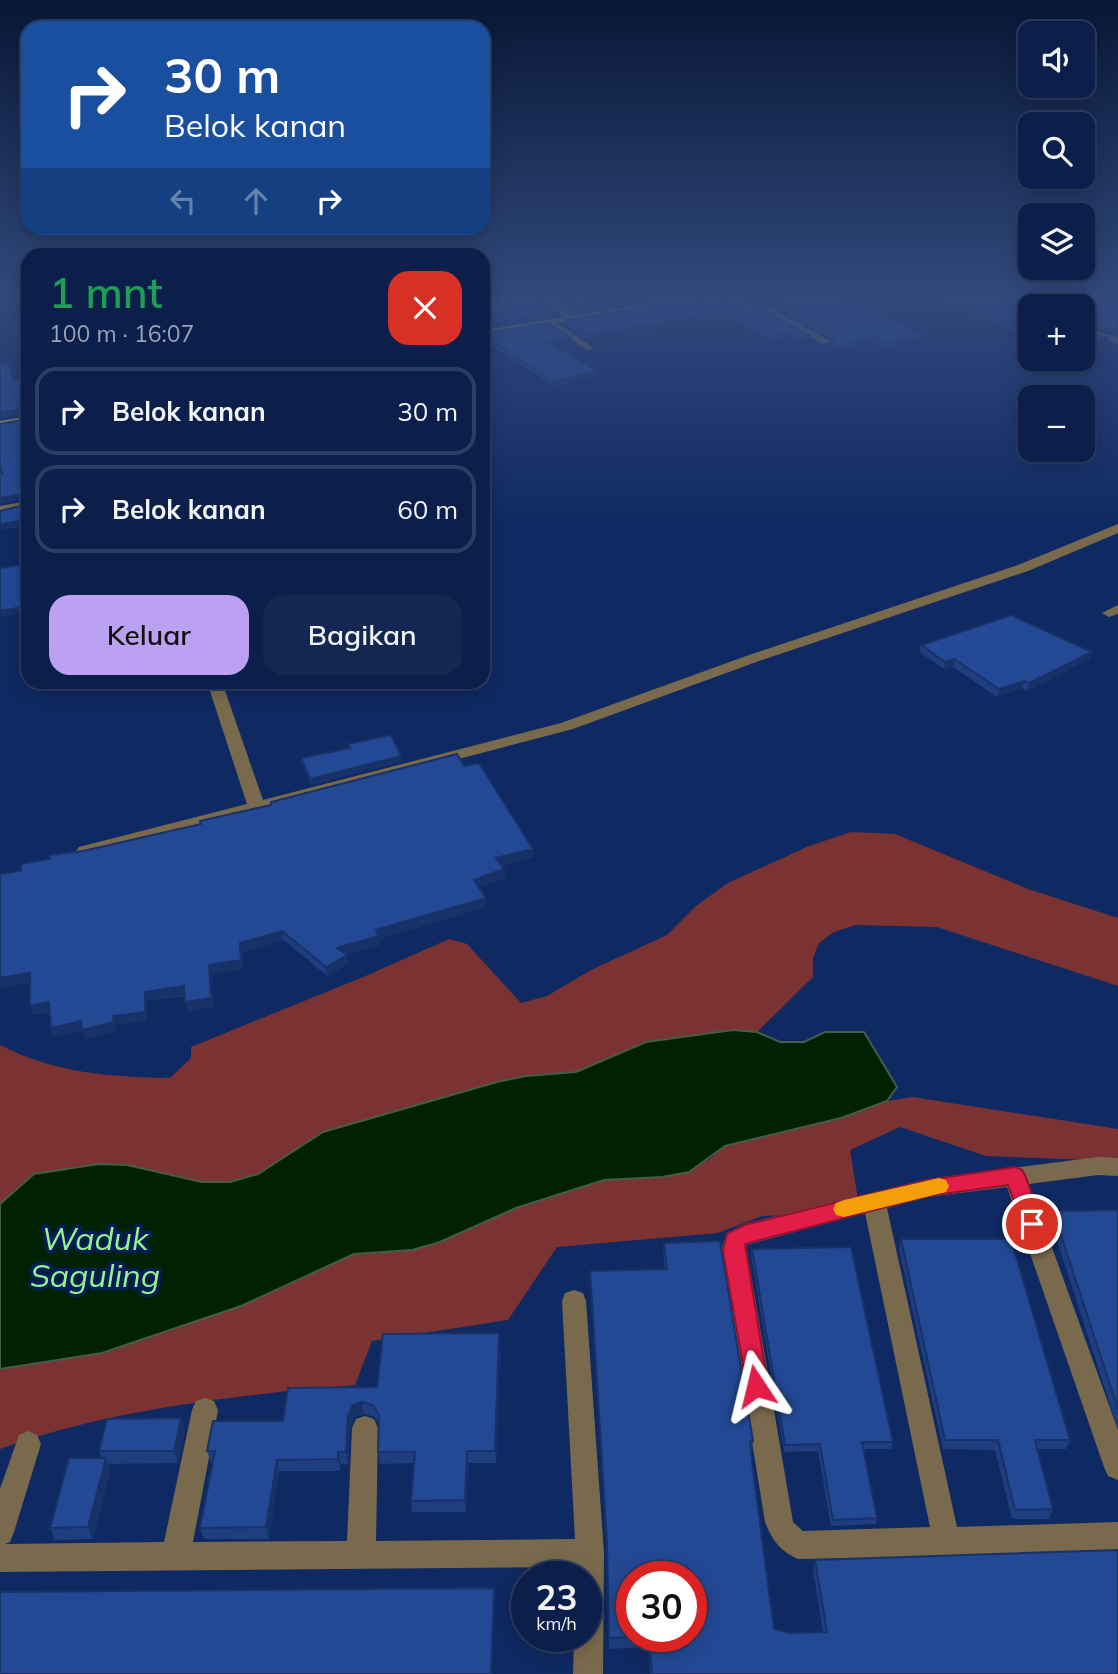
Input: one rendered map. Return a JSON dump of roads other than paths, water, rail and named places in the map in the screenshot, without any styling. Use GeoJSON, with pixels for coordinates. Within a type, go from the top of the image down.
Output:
{"type":"FeatureCollection","features":[{"type":"Feature","properties":{"kind":"street"},"geometry":{"type":"LineString","coordinates":[[0,424],[21,420]]}},
{"type":"Feature","properties":{"kind":"street"},"geometry":{"type":"LineString","coordinates":[[0,510],[21,506]]}},
{"type":"Feature","properties":{"kind":"street"},"geometry":{"type":"LineString","coordinates":[[85,851],[256,804],[567,726],[754,658],[1023,568],[1118,528]]}},
{"type":"Feature","properties":{"kind":"street"},"geometry":{"type":"LineString","coordinates":[[216,689],[256,804]]}},
{"type":"Feature","properties":{"kind":"street"},"geometry":{"type":"LineString","coordinates":[[1118,1167],[1098,1166],[1015,1175],[928,1188],[744,1234],[735,1240],[736,1264],[779,1522],[790,1539],[807,1547],[1118,1536]]}},
{"type":"Feature","properties":{"kind":"street"},"geometry":{"type":"LineString","coordinates":[[1015,1175],[1118,1466]]}},
{"type":"Feature","properties":{"kind":"street"},"geometry":{"type":"LineString","coordinates":[[874,1201],[947,1543]]}},
{"type":"Feature","properties":{"kind":"street"},"geometry":{"type":"LineString","coordinates":[[574,1301],[590,1553],[588,1674]]}},
{"type":"Feature","properties":{"kind":"street"},"geometry":{"type":"LineString","coordinates":[[176,1554],[205,1410]]}},
{"type":"Feature","properties":{"kind":"street"},"geometry":{"type":"LineString","coordinates":[[361,1557],[365,1428]]}},
{"type":"Feature","properties":{"kind":"street"},"geometry":{"type":"LineString","coordinates":[[0,1532],[28,1444]]}},
{"type":"Feature","properties":{"kind":"street"},"geometry":{"type":"LineString","coordinates":[[0,1558],[176,1554],[361,1557],[590,1553]]}},
{"type":"Feature","properties":{"kind":"water","name":"Waduk Saguling"},"geometry":{"type":"Polygon","coordinates":[[[733,1030],[757,1032],[780,1042],[804,1042],[825,1032],[864,1032],[897,1087],[887,1101],[841,1118],[725,1146],[689,1172],[662,1177],[604,1180],[516,1208],[440,1242],[412,1250],[354,1254],[241,1306],[102,1353],[0,1369],[0,1204],[34,1174],[99,1164],[127,1165],[202,1182],[230,1182],[258,1174],[323,1132],[497,1082],[526,1076],[576,1072],[646,1042],[733,1030]]]}}]}
